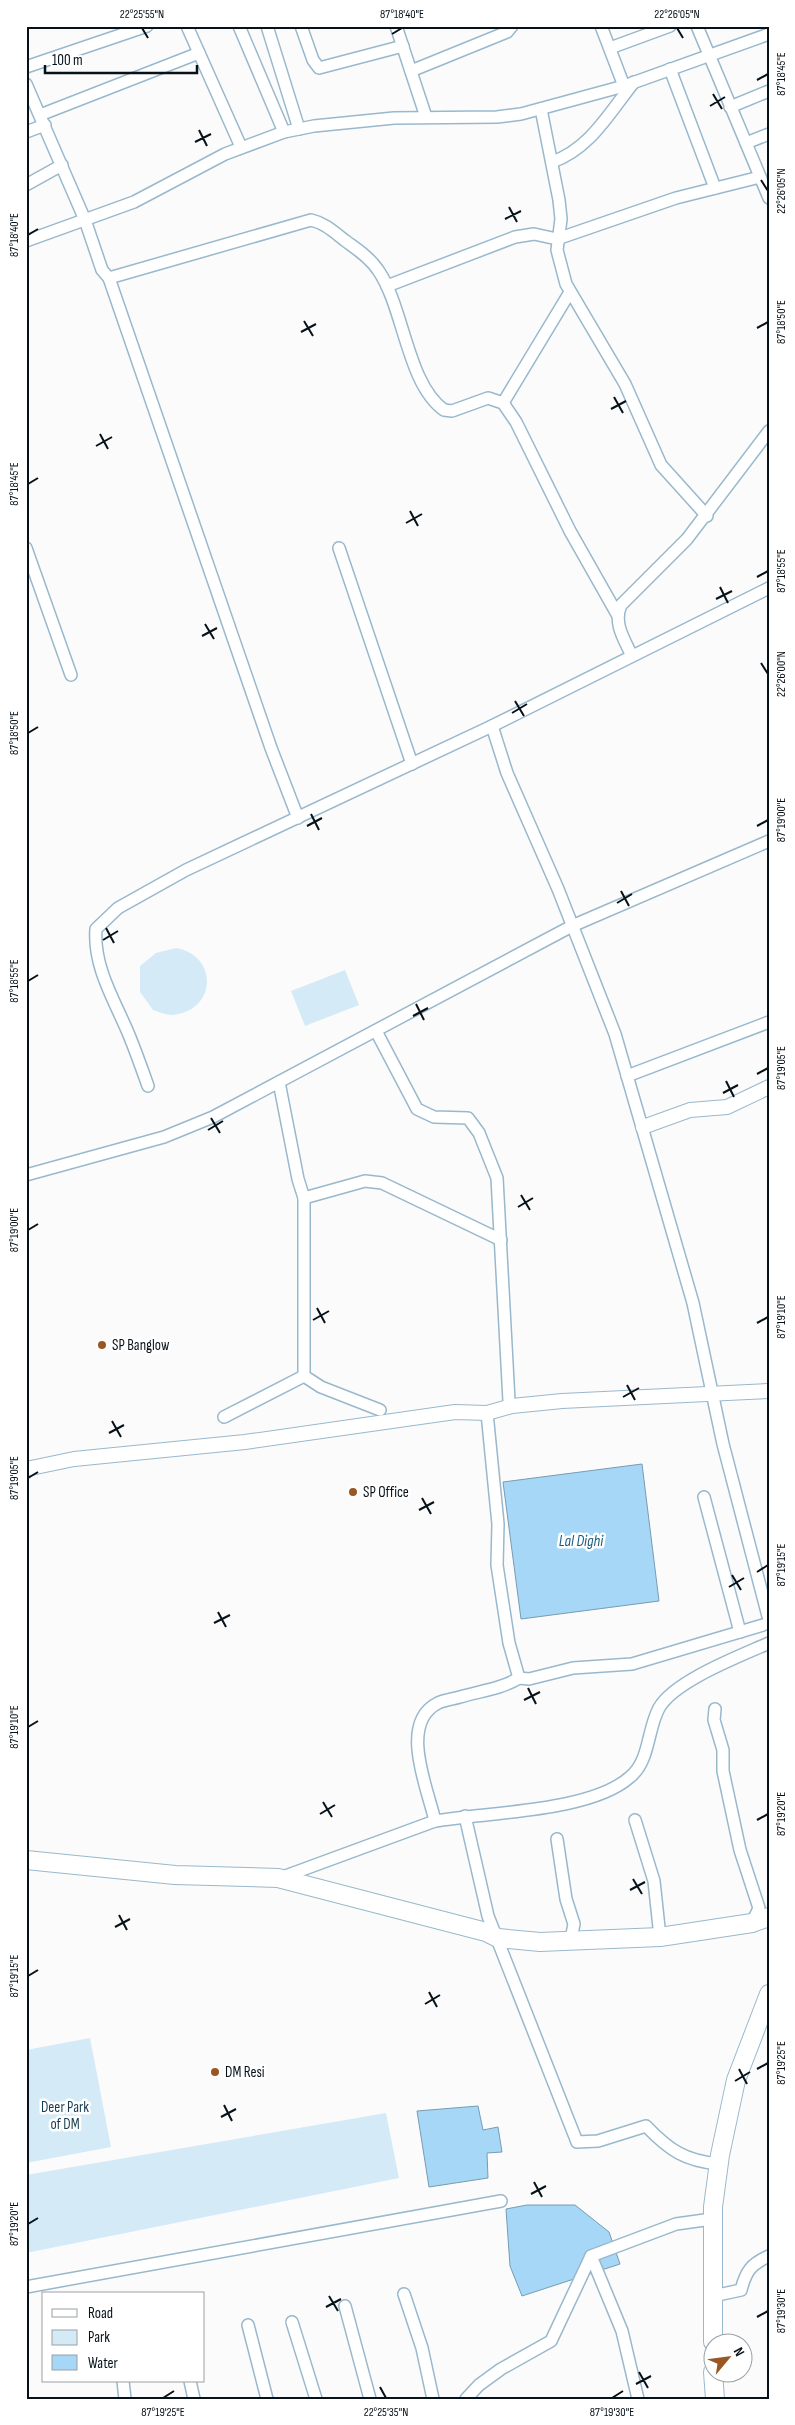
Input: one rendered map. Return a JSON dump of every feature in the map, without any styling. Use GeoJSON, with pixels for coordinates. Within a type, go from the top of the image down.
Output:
{"type":"FeatureCollection","features":[{"type":"Feature","properties":{"kind":"main road"},"geometry":{"type":"LineString","coordinates":[[26,1860],[175,1875],[278,1878],[384,1904],[486,1932],[498,1938],[540,1942],[571,1939],[660,1937],[752,1923],[769,1917]]}},
{"type":"Feature","properties":{"kind":"main road"},"geometry":{"type":"LineString","coordinates":[[713,2332],[712,2219],[719,2164],[736,2080],[769,1994]]}},
{"type":"Feature","properties":{"kind":"main road"},"geometry":{"type":"LineString","coordinates":[[714,2382],[715,2399]]}},
{"type":"Feature","properties":{"kind":"street"},"geometry":{"type":"LineString","coordinates":[[26,67],[147,26]]}},
{"type":"Feature","properties":{"kind":"street"},"geometry":{"type":"LineString","coordinates":[[187,26],[241,147]]}},
{"type":"Feature","properties":{"kind":"street"},"geometry":{"type":"LineString","coordinates":[[239,26],[284,132]]}},
{"type":"Feature","properties":{"kind":"street"},"geometry":{"type":"LineString","coordinates":[[267,26],[299,129]]}},
{"type":"Feature","properties":{"kind":"street"},"geometry":{"type":"LineString","coordinates":[[396,26],[426,117]]}},
{"type":"Feature","properties":{"kind":"street"},"geometry":{"type":"LineString","coordinates":[[411,71],[508,32],[512,26]]}},
{"type":"Feature","properties":{"kind":"street"},"geometry":{"type":"LineString","coordinates":[[601,26],[629,84]]}},
{"type":"Feature","properties":{"kind":"street"},"geometry":{"type":"LineString","coordinates":[[610,48],[670,26]]}},
{"type":"Feature","properties":{"kind":"street"},"geometry":{"type":"LineString","coordinates":[[697,26],[769,198]]}},
{"type":"Feature","properties":{"kind":"street"},"geometry":{"type":"LineString","coordinates":[[304,27],[313,60],[319,68],[403,46]]}},
{"type":"Feature","properties":{"kind":"street"},"geometry":{"type":"LineString","coordinates":[[26,241],[134,202],[241,147],[284,132],[357,121],[426,117],[497,117],[541,109],[629,84],[769,34]]}},
{"type":"Feature","properties":{"kind":"street"},"geometry":{"type":"LineString","coordinates":[[26,132],[42,120],[199,54]]}},
{"type":"Feature","properties":{"kind":"street"},"geometry":{"type":"LineString","coordinates":[[670,69],[716,188]]}},
{"type":"Feature","properties":{"kind":"street"},"geometry":{"type":"LineString","coordinates":[[26,84],[85,220],[102,270],[109,278],[271,748],[298,818]]}},
{"type":"Feature","properties":{"kind":"street"},"geometry":{"type":"LineString","coordinates":[[552,162],[572,154],[584,144],[629,84]]}},
{"type":"Feature","properties":{"kind":"street"},"geometry":{"type":"LineString","coordinates":[[730,106],[769,91]]}},
{"type":"Feature","properties":{"kind":"street"},"geometry":{"type":"LineString","coordinates":[[541,109],[561,219],[557,239],[562,272],[570,292],[625,384],[661,464],[707,516]]}},
{"type":"Feature","properties":{"kind":"street"},"geometry":{"type":"LineString","coordinates":[[746,143],[769,134]]}},
{"type":"Feature","properties":{"kind":"street"},"geometry":{"type":"LineString","coordinates":[[26,185],[62,165]]}},
{"type":"Feature","properties":{"kind":"street"},"geometry":{"type":"LineString","coordinates":[[387,286],[515,237],[534,234],[557,239],[662,203],[760,177]]}},
{"type":"Feature","properties":{"kind":"street"},"geometry":{"type":"LineString","coordinates":[[109,278],[311,220],[328,228],[373,262],[387,286],[416,366],[428,393],[438,406],[444,410],[452,411],[488,398],[502,403],[516,422],[570,531],[617,614],[621,632],[632,656]]}},
{"type":"Feature","properties":{"kind":"street"},"geometry":{"type":"LineString","coordinates":[[502,403],[570,292]]}},
{"type":"Feature","properties":{"kind":"street"},"geometry":{"type":"LineString","coordinates":[[617,614],[628,597],[687,539],[707,516],[769,431]]}},
{"type":"Feature","properties":{"kind":"street"},"geometry":{"type":"LineString","coordinates":[[26,548],[71,675]]}},
{"type":"Feature","properties":{"kind":"street"},"geometry":{"type":"LineString","coordinates":[[339,548],[412,764]]}},
{"type":"Feature","properties":{"kind":"street"},"geometry":{"type":"LineString","coordinates":[[148,1086],[106,983],[95,946],[96,929],[118,908],[186,870],[492,726],[769,588]]}},
{"type":"Feature","properties":{"kind":"street"},"geometry":{"type":"LineString","coordinates":[[435,1820],[422,1779],[418,1746],[419,1726],[428,1711],[438,1703],[506,1686],[518,1678],[529,1680],[572,1668],[632,1664],[740,1632],[766,1622],[693,1304],[615,1034],[572,926],[507,773],[492,726]]}},
{"type":"Feature","properties":{"kind":"street"},"geometry":{"type":"LineString","coordinates":[[26,1175],[164,1137],[213,1117],[572,926],[769,841]]}},
{"type":"Feature","properties":{"kind":"street"},"geometry":{"type":"LineString","coordinates":[[627,1076],[769,1022]]}},
{"type":"Feature","properties":{"kind":"street"},"geometry":{"type":"LineString","coordinates":[[376,1031],[417,1110],[434,1117],[468,1118],[479,1133],[498,1178],[509,1401],[512,1406]]}},
{"type":"Feature","properties":{"kind":"street"},"geometry":{"type":"LineString","coordinates":[[279,1082],[298,1179],[304,1198],[304,1376]]}},
{"type":"Feature","properties":{"kind":"street"},"geometry":{"type":"LineString","coordinates":[[643,1127],[690,1110],[727,1107],[769,1087]]}},
{"type":"Feature","properties":{"kind":"street"},"geometry":{"type":"LineString","coordinates":[[304,1198],[364,1181],[382,1183],[501,1240]]}},
{"type":"Feature","properties":{"kind":"street"},"geometry":{"type":"LineString","coordinates":[[304,1376],[321,1388],[380,1410]]}},
{"type":"Feature","properties":{"kind":"street"},"geometry":{"type":"LineString","coordinates":[[224,1417],[304,1376]]}},
{"type":"Feature","properties":{"kind":"street"},"geometry":{"type":"LineString","coordinates":[[26,1469],[74,1459],[245,1442],[455,1412],[487,1413],[512,1406],[562,1401],[769,1391]]}},
{"type":"Feature","properties":{"kind":"street"},"geometry":{"type":"LineString","coordinates":[[487,1413],[498,1524],[497,1565],[509,1644],[518,1678]]}},
{"type":"Feature","properties":{"kind":"street"},"geometry":{"type":"LineString","coordinates":[[704,1497],[740,1632]]}},
{"type":"Feature","properties":{"kind":"street"},"geometry":{"type":"LineString","coordinates":[[278,1878],[435,1820],[560,1805],[598,1796],[616,1788],[641,1766],[652,1725],[660,1707],[674,1692],[699,1676],[769,1642]]}},
{"type":"Feature","properties":{"kind":"street"},"geometry":{"type":"LineString","coordinates":[[715,1709],[714,1720],[723,1750],[723,1771],[740,1850],[759,1908],[752,1923]]}},
{"type":"Feature","properties":{"kind":"street"},"geometry":{"type":"LineString","coordinates":[[465,1816],[488,1916],[577,2142],[598,2141],[646,2126],[662,2142],[680,2154],[696,2162],[719,2164]]}},
{"type":"Feature","properties":{"kind":"street"},"geometry":{"type":"LineString","coordinates":[[635,1820],[654,1881],[660,1937]]}},
{"type":"Feature","properties":{"kind":"street"},"geometry":{"type":"LineString","coordinates":[[557,1839],[566,1899],[574,1924],[571,1939]]}},
{"type":"Feature","properties":{"kind":"street"},"geometry":{"type":"LineString","coordinates":[[26,2287],[501,2200]]}},
{"type":"Feature","properties":{"kind":"street"},"geometry":{"type":"LineString","coordinates":[[466,2399],[479,2385],[500,2369],[551,2341],[591,2256],[676,2224],[712,2219]]}},
{"type":"Feature","properties":{"kind":"street"},"geometry":{"type":"LineString","coordinates":[[591,2256],[622,2331],[638,2399]]}},
{"type":"Feature","properties":{"kind":"street"},"geometry":{"type":"LineString","coordinates":[[712,2296],[741,2290],[745,2274],[758,2261],[769,2256]]}},
{"type":"Feature","properties":{"kind":"street"},"geometry":{"type":"LineString","coordinates":[[404,2294],[422,2348],[433,2399]]}},
{"type":"Feature","properties":{"kind":"street"},"geometry":{"type":"LineString","coordinates":[[345,2306],[370,2399]]}},
{"type":"Feature","properties":{"kind":"street"},"geometry":{"type":"LineString","coordinates":[[292,2322],[316,2399]]}},
{"type":"Feature","properties":{"kind":"street"},"geometry":{"type":"LineString","coordinates":[[248,2325],[268,2399]]}},
{"type":"Feature","properties":{"kind":"street"},"geometry":{"type":"LineString","coordinates":[[123,2382],[125,2399]]}},
{"type":"Feature","properties":{"kind":"street"},"geometry":{"type":"LineString","coordinates":[[190,2382],[194,2399]]}},
{"type":"Feature","properties":{"kind":"green space"},"geometry":{"type":"Polygon","coordinates":[[[176,948],[190,953],[200,961],[205,971],[207,983],[205,994],[198,1004],[187,1011],[170,1015],[153,1010],[140,992],[140,966],[156,953],[176,948]]]}},
{"type":"Feature","properties":{"kind":"green space"},"geometry":{"type":"Polygon","coordinates":[[[345,970],[359,1005],[305,1026],[291,991],[345,970]]]}},
{"type":"Feature","properties":{"kind":"green space","name":"Deer Park of DM"},"geometry":{"type":"Polygon","coordinates":[[[90,2038],[111,2147],[26,2163],[26,2050],[90,2038]]]}},
{"type":"Feature","properties":{"kind":"green space"},"geometry":{"type":"Polygon","coordinates":[[[386,2113],[399,2178],[26,2253],[26,2175],[386,2113]]]}},
{"type":"Feature","properties":{"kind":"water","name":"Lal Dighi"},"geometry":{"type":"Polygon","coordinates":[[[642,1464],[659,1601],[521,1619],[503,1482],[642,1464]]]}},
{"type":"Feature","properties":{"kind":"water"},"geometry":{"type":"Polygon","coordinates":[[[478,2106],[483,2130],[498,2127],[502,2152],[487,2153],[488,2178],[429,2187],[417,2111],[478,2106]]]}},
{"type":"Feature","properties":{"kind":"water"},"geometry":{"type":"Polygon","coordinates":[[[527,2205],[575,2205],[609,2232],[620,2264],[522,2296],[510,2266],[506,2209],[527,2205]]]}},
{"type":"Feature","properties":{"kind":"place","name":"SP Banglow"},"geometry":{"type":"Point","coordinates":[102,1345]}},
{"type":"Feature","properties":{"kind":"place","name":"SP Office"},"geometry":{"type":"Point","coordinates":[353,1492]}},
{"type":"Feature","properties":{"kind":"place","name":"DM Resi"},"geometry":{"type":"Point","coordinates":[215,2072]}}]}
